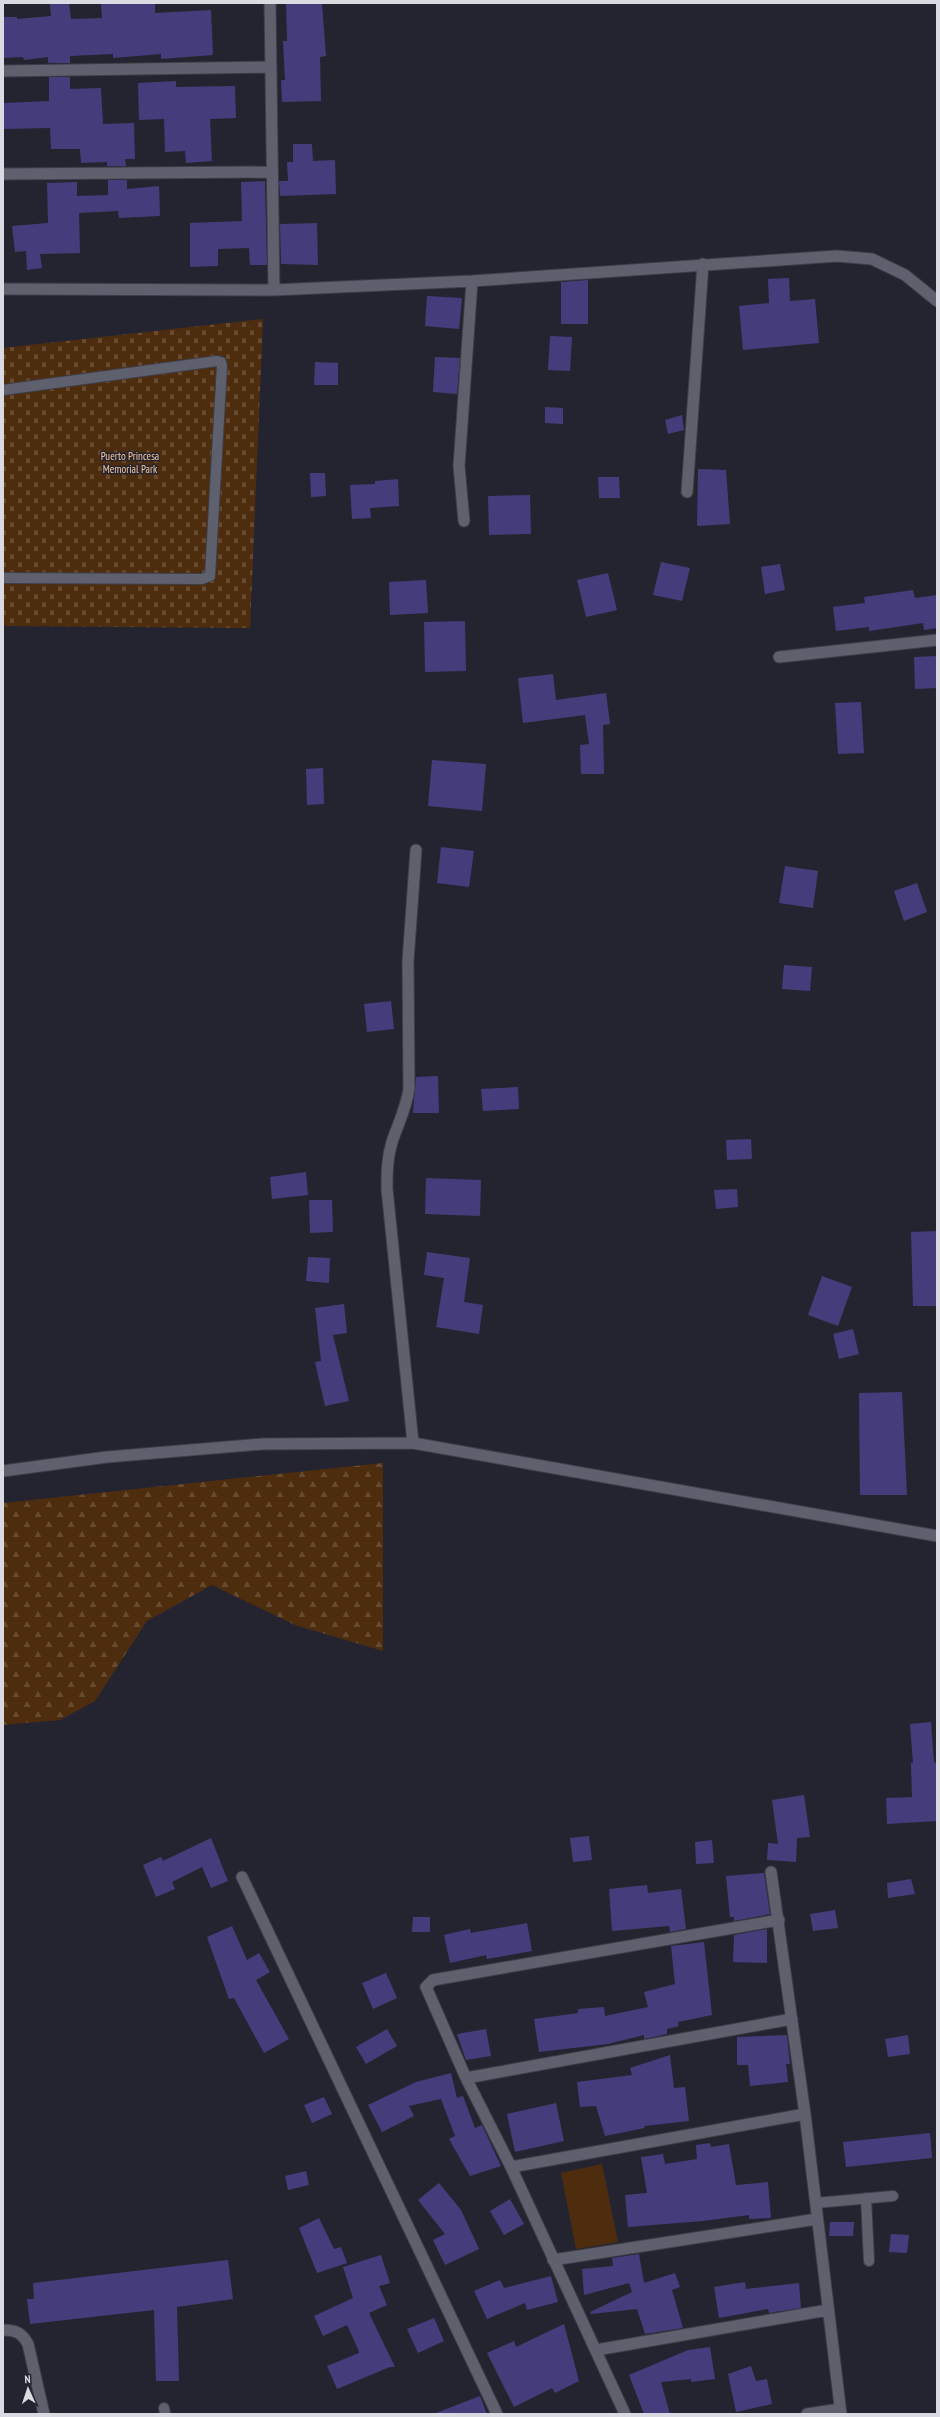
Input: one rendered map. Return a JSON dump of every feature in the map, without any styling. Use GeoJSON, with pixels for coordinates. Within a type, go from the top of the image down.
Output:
{"type":"FeatureCollection","features":[{"type":"Feature","properties":{"kind":"street"},"geometry":{"type":"LineString","coordinates":[[270,3],[274,290]]}},
{"type":"Feature","properties":{"kind":"street"},"geometry":{"type":"LineString","coordinates":[[3,71],[270,67]]}},
{"type":"Feature","properties":{"kind":"street"},"geometry":{"type":"LineString","coordinates":[[3,174],[272,172]]}},
{"type":"Feature","properties":{"kind":"street"},"geometry":{"type":"LineString","coordinates":[[3,289],[274,290],[472,281],[837,256],[872,259],[905,275],[937,301]]}},
{"type":"Feature","properties":{"kind":"street"},"geometry":{"type":"LineString","coordinates":[[687,492],[703,264]]}},
{"type":"Feature","properties":{"kind":"street"},"geometry":{"type":"LineString","coordinates":[[464,520],[459,466],[472,281]]}},
{"type":"Feature","properties":{"kind":"street"},"geometry":{"type":"LineString","coordinates":[[779,657],[937,640]]}},
{"type":"Feature","properties":{"kind":"street"},"geometry":{"type":"LineString","coordinates":[[413,1443],[387,1189],[387,1162],[392,1142],[406,1108],[410,1089],[408,961],[416,850]]}},
{"type":"Feature","properties":{"kind":"street"},"geometry":{"type":"LineString","coordinates":[[3,1471],[107,1457],[263,1444],[413,1443],[937,1536]]}},
{"type":"Feature","properties":{"kind":"street"},"geometry":{"type":"LineString","coordinates":[[771,1872],[779,1920],[805,2114],[840,2411],[807,2414]]}},
{"type":"Feature","properties":{"kind":"street"},"geometry":{"type":"LineString","coordinates":[[242,1877],[497,2414]]}},
{"type":"Feature","properties":{"kind":"street"},"geometry":{"type":"LineString","coordinates":[[625,2414],[511,2167],[466,2078],[426,1990],[429,1981],[779,1920]]}},
{"type":"Feature","properties":{"kind":"street"},"geometry":{"type":"LineString","coordinates":[[466,2078],[792,2019]]}},
{"type":"Feature","properties":{"kind":"street"},"geometry":{"type":"LineString","coordinates":[[511,2167],[805,2114]]}},
{"type":"Feature","properties":{"kind":"street"},"geometry":{"type":"LineString","coordinates":[[553,2260],[817,2219]]}},
{"type":"Feature","properties":{"kind":"street"},"geometry":{"type":"LineString","coordinates":[[596,2350],[828,2310]]}},
{"type":"Feature","properties":{"kind":"street"},"geometry":{"type":"LineString","coordinates":[[3,2330],[19,2333],[28,2344],[44,2414]]}},
{"type":"Feature","properties":{"kind":"lane"},"geometry":{"type":"LineString","coordinates":[[3,390],[217,362],[221,362],[222,366],[210,576],[202,579],[3,578]]}},
{"type":"Feature","properties":{"kind":"lane"},"geometry":{"type":"LineString","coordinates":[[816,2203],[892,2196]]}},
{"type":"Feature","properties":{"kind":"lane"},"geometry":{"type":"LineString","coordinates":[[866,2198],[869,2261]]}},
{"type":"Feature","properties":{"kind":"green space","name":"Puerto Princesa Memorial Park"},"geometry":{"type":"Polygon","coordinates":[[[263,319],[250,628],[3,626],[3,348],[263,319]]]}},
{"type":"Feature","properties":{"kind":"green space"},"geometry":{"type":"Polygon","coordinates":[[[383,1463],[383,1651],[295,1625],[212,1585],[147,1621],[95,1701],[60,1720],[3,1725],[3,1503],[383,1463]]]}},
{"type":"Feature","properties":{"kind":"green space"},"geometry":{"type":"Polygon","coordinates":[[[602,2164],[618,2242],[576,2249],[561,2173],[602,2164]]]}},
{"type":"Feature","properties":{"kind":"building"},"geometry":{"type":"Polygon","coordinates":[[[50,3],[69,3],[71,19],[102,18],[101,3],[155,3],[155,13],[211,10],[213,55],[161,59],[161,54],[113,58],[113,54],[70,56],[70,63],[48,63],[48,57],[24,60],[23,57],[3,58],[3,17],[17,17],[17,19],[51,16],[50,3]]]}},
{"type":"Feature","properties":{"kind":"building"},"geometry":{"type":"Polygon","coordinates":[[[286,3],[322,3],[326,56],[320,57],[321,101],[282,102],[281,80],[285,80],[283,41],[287,41],[286,3]]]}},
{"type":"Feature","properties":{"kind":"building"},"geometry":{"type":"Polygon","coordinates":[[[49,77],[70,77],[70,89],[101,88],[103,124],[134,123],[135,159],[125,159],[126,166],[107,166],[107,162],[81,163],[80,149],[51,149],[50,128],[4,129],[3,103],[49,101],[49,77]]]}},
{"type":"Feature","properties":{"kind":"building"},"geometry":{"type":"Polygon","coordinates":[[[176,81],[176,87],[235,86],[236,118],[210,119],[212,161],[186,163],[185,151],[165,152],[164,119],[139,120],[138,83],[176,81]]]}},
{"type":"Feature","properties":{"kind":"building"},"geometry":{"type":"Polygon","coordinates":[[[293,144],[312,144],[313,161],[335,160],[336,194],[280,196],[279,181],[288,181],[287,162],[293,162],[293,144]]]}},
{"type":"Feature","properties":{"kind":"building"},"geometry":{"type":"Polygon","coordinates":[[[108,180],[127,180],[127,189],[159,186],[160,216],[119,218],[118,211],[79,213],[80,253],[40,254],[42,268],[27,270],[26,251],[15,252],[12,226],[48,223],[47,183],[77,182],[77,196],[108,195],[108,180]]]}},
{"type":"Feature","properties":{"kind":"building"},"geometry":{"type":"Polygon","coordinates":[[[265,181],[267,265],[250,265],[249,248],[218,249],[218,266],[190,267],[190,223],[242,221],[241,182],[265,181]]]}},
{"type":"Feature","properties":{"kind":"building"},"geometry":{"type":"Polygon","coordinates":[[[317,223],[318,265],[281,264],[280,224],[317,223]]]}},
{"type":"Feature","properties":{"kind":"building"},"geometry":{"type":"Polygon","coordinates":[[[789,278],[790,301],[815,299],[819,343],[743,350],[739,306],[769,303],[768,279],[789,278]]]}},
{"type":"Feature","properties":{"kind":"building"},"geometry":{"type":"Polygon","coordinates":[[[588,280],[588,324],[561,324],[561,282],[588,280]]]}},
{"type":"Feature","properties":{"kind":"building"},"geometry":{"type":"Polygon","coordinates":[[[427,296],[462,298],[459,329],[425,326],[427,296]]]}},
{"type":"Feature","properties":{"kind":"building"},"geometry":{"type":"Polygon","coordinates":[[[550,336],[572,337],[570,371],[548,370],[550,336]]]}},
{"type":"Feature","properties":{"kind":"building"},"geometry":{"type":"Polygon","coordinates":[[[435,357],[460,358],[457,394],[433,392],[435,357]]]}},
{"type":"Feature","properties":{"kind":"building"},"geometry":{"type":"Polygon","coordinates":[[[315,362],[338,363],[338,385],[314,385],[315,362]]]}},
{"type":"Feature","properties":{"kind":"building"},"geometry":{"type":"Polygon","coordinates":[[[545,407],[563,408],[563,424],[545,423],[545,407]]]}},
{"type":"Feature","properties":{"kind":"building"},"geometry":{"type":"Polygon","coordinates":[[[682,415],[684,430],[668,434],[665,420],[682,415]]]}},
{"type":"Feature","properties":{"kind":"building"},"geometry":{"type":"Polygon","coordinates":[[[698,469],[726,470],[730,524],[697,526],[698,469]]]}},
{"type":"Feature","properties":{"kind":"building"},"geometry":{"type":"Polygon","coordinates":[[[310,473],[325,473],[326,496],[311,497],[310,473]]]}},
{"type":"Feature","properties":{"kind":"building"},"geometry":{"type":"Polygon","coordinates":[[[598,477],[619,477],[620,498],[599,498],[598,477]]]}},
{"type":"Feature","properties":{"kind":"building"},"geometry":{"type":"Polygon","coordinates":[[[398,479],[399,506],[370,508],[371,518],[352,519],[350,485],[375,484],[375,481],[398,479]]]}},
{"type":"Feature","properties":{"kind":"building"},"geometry":{"type":"Polygon","coordinates":[[[530,495],[531,534],[489,535],[488,496],[530,495]]]}},
{"type":"Feature","properties":{"kind":"building"},"geometry":{"type":"Polygon","coordinates":[[[661,562],[690,568],[682,601],[653,595],[661,562]]]}},
{"type":"Feature","properties":{"kind":"building"},"geometry":{"type":"Polygon","coordinates":[[[780,564],[785,590],[765,594],[761,567],[780,564]]]}},
{"type":"Feature","properties":{"kind":"building"},"geometry":{"type":"Polygon","coordinates":[[[608,573],[617,610],[586,617],[577,580],[608,573]]]}},
{"type":"Feature","properties":{"kind":"building"},"geometry":{"type":"Polygon","coordinates":[[[426,580],[428,613],[390,615],[389,582],[426,580]]]}},
{"type":"Feature","properties":{"kind":"building"},"geometry":{"type":"Polygon","coordinates":[[[913,590],[915,598],[937,595],[937,628],[924,630],[923,623],[869,631],[869,627],[836,631],[833,607],[865,603],[864,597],[913,590]]]}},
{"type":"Feature","properties":{"kind":"building"},"geometry":{"type":"Polygon","coordinates":[[[465,621],[466,671],[425,672],[424,622],[465,621]]]}},
{"type":"Feature","properties":{"kind":"building"},"geometry":{"type":"Polygon","coordinates":[[[937,656],[937,688],[915,689],[914,657],[937,656]]]}},
{"type":"Feature","properties":{"kind":"building"},"geometry":{"type":"Polygon","coordinates":[[[553,674],[556,700],[606,693],[610,724],[603,725],[604,774],[581,774],[580,745],[589,744],[585,715],[523,723],[518,678],[553,674]]]}},
{"type":"Feature","properties":{"kind":"building"},"geometry":{"type":"Polygon","coordinates":[[[861,702],[864,753],[838,754],[835,703],[861,702]]]}},
{"type":"Feature","properties":{"kind":"building"},"geometry":{"type":"Polygon","coordinates":[[[432,760],[486,764],[482,811],[428,806],[432,760]]]}},
{"type":"Feature","properties":{"kind":"building"},"geometry":{"type":"Polygon","coordinates":[[[323,768],[324,804],[307,805],[306,769],[323,768]]]}},
{"type":"Feature","properties":{"kind":"building"},"geometry":{"type":"Polygon","coordinates":[[[441,847],[474,851],[469,887],[437,883],[441,847]]]}},
{"type":"Feature","properties":{"kind":"building"},"geometry":{"type":"Polygon","coordinates":[[[785,866],[818,871],[813,908],[779,903],[785,866]]]}},
{"type":"Feature","properties":{"kind":"building"},"geometry":{"type":"Polygon","coordinates":[[[917,883],[927,912],[904,921],[894,891],[917,883]]]}},
{"type":"Feature","properties":{"kind":"building"},"geometry":{"type":"Polygon","coordinates":[[[784,965],[812,967],[810,991],[782,989],[784,965]]]}},
{"type":"Feature","properties":{"kind":"building"},"geometry":{"type":"Polygon","coordinates":[[[391,1001],[394,1029],[367,1032],[364,1004],[391,1001]]]}},
{"type":"Feature","properties":{"kind":"building"},"geometry":{"type":"Polygon","coordinates":[[[438,1076],[439,1113],[413,1113],[416,1077],[438,1076]]]}},
{"type":"Feature","properties":{"kind":"building"},"geometry":{"type":"Polygon","coordinates":[[[518,1087],[519,1109],[483,1111],[481,1089],[518,1087]]]}},
{"type":"Feature","properties":{"kind":"building"},"geometry":{"type":"Polygon","coordinates":[[[751,1139],[752,1159],[727,1160],[726,1140],[751,1139]]]}},
{"type":"Feature","properties":{"kind":"building"},"geometry":{"type":"Polygon","coordinates":[[[306,1172],[308,1195],[272,1199],[270,1177],[306,1172]]]}},
{"type":"Feature","properties":{"kind":"building"},"geometry":{"type":"Polygon","coordinates":[[[426,1178],[481,1180],[480,1216],[425,1214],[426,1178]]]}},
{"type":"Feature","properties":{"kind":"building"},"geometry":{"type":"Polygon","coordinates":[[[737,1189],[738,1207],[716,1209],[714,1190],[737,1189]]]}},
{"type":"Feature","properties":{"kind":"building"},"geometry":{"type":"Polygon","coordinates":[[[309,1200],[332,1200],[333,1232],[310,1233],[309,1200]]]}},
{"type":"Feature","properties":{"kind":"building"},"geometry":{"type":"Polygon","coordinates":[[[937,1231],[937,1306],[913,1306],[911,1232],[937,1231]]]}},
{"type":"Feature","properties":{"kind":"building"},"geometry":{"type":"Polygon","coordinates":[[[427,1252],[470,1258],[464,1302],[483,1305],[479,1334],[436,1327],[444,1278],[424,1275],[427,1252]]]}},
{"type":"Feature","properties":{"kind":"building"},"geometry":{"type":"Polygon","coordinates":[[[308,1257],[330,1258],[329,1283],[306,1281],[308,1257]]]}},
{"type":"Feature","properties":{"kind":"building"},"geometry":{"type":"Polygon","coordinates":[[[822,1276],[852,1287],[838,1326],[808,1315],[822,1276]]]}},
{"type":"Feature","properties":{"kind":"building"},"geometry":{"type":"Polygon","coordinates":[[[344,1304],[347,1333],[333,1335],[349,1401],[325,1406],[315,1362],[321,1361],[315,1308],[344,1304]]]}},
{"type":"Feature","properties":{"kind":"building"},"geometry":{"type":"Polygon","coordinates":[[[853,1329],[859,1354],[839,1359],[833,1334],[853,1329]]]}},
{"type":"Feature","properties":{"kind":"building"},"geometry":{"type":"Polygon","coordinates":[[[902,1392],[907,1495],[860,1495],[859,1393],[902,1392]]]}},
{"type":"Feature","properties":{"kind":"building"},"geometry":{"type":"Polygon","coordinates":[[[931,1722],[934,1763],[937,1762],[937,1821],[887,1824],[886,1798],[912,1797],[911,1763],[913,1763],[910,1724],[931,1722]]]}},
{"type":"Feature","properties":{"kind":"building"},"geometry":{"type":"Polygon","coordinates":[[[804,1795],[810,1837],[797,1838],[796,1862],[767,1860],[768,1843],[778,1844],[772,1800],[804,1795]]]}},
{"type":"Feature","properties":{"kind":"building"},"geometry":{"type":"Polygon","coordinates":[[[589,1836],[592,1860],[573,1862],[570,1838],[589,1836]]]}},
{"type":"Feature","properties":{"kind":"building"},"geometry":{"type":"Polygon","coordinates":[[[211,1838],[228,1881],[211,1888],[202,1867],[172,1882],[175,1889],[156,1897],[143,1865],[161,1857],[163,1861],[211,1838]]]}},
{"type":"Feature","properties":{"kind":"building"},"geometry":{"type":"Polygon","coordinates":[[[712,1840],[714,1863],[696,1864],[695,1842],[712,1840]]]}},
{"type":"Feature","properties":{"kind":"building"},"geometry":{"type":"Polygon","coordinates":[[[764,1873],[770,1914],[734,1921],[734,1917],[730,1917],[726,1876],[764,1873]]]}},
{"type":"Feature","properties":{"kind":"building"},"geometry":{"type":"Polygon","coordinates":[[[911,1879],[915,1894],[888,1898],[887,1883],[911,1879]]]}},
{"type":"Feature","properties":{"kind":"building"},"geometry":{"type":"Polygon","coordinates":[[[647,1885],[648,1893],[681,1889],[686,1929],[670,1932],[669,1926],[612,1931],[609,1889],[647,1885]]]}},
{"type":"Feature","properties":{"kind":"building"},"geometry":{"type":"Polygon","coordinates":[[[835,1910],[838,1928],[813,1931],[810,1914],[835,1910]]]}},
{"type":"Feature","properties":{"kind":"building"},"geometry":{"type":"Polygon","coordinates":[[[413,1917],[430,1917],[430,1932],[412,1932],[413,1917]]]}},
{"type":"Feature","properties":{"kind":"building"},"geometry":{"type":"Polygon","coordinates":[[[527,1923],[532,1951],[487,1959],[486,1955],[450,1963],[444,1935],[470,1929],[471,1933],[527,1923]]]}},
{"type":"Feature","properties":{"kind":"building"},"geometry":{"type":"Polygon","coordinates":[[[232,1926],[247,1960],[259,1953],[270,1972],[256,1980],[289,2039],[264,2053],[234,1998],[229,1999],[207,1937],[232,1926]]]}},
{"type":"Feature","properties":{"kind":"building"},"geometry":{"type":"Polygon","coordinates":[[[767,1929],[767,1963],[733,1962],[734,1935],[767,1929]]]}},
{"type":"Feature","properties":{"kind":"building"},"geometry":{"type":"Polygon","coordinates":[[[704,1942],[712,2015],[678,2022],[679,2026],[667,2029],[667,2034],[644,2039],[644,2035],[608,2044],[539,2052],[534,2019],[578,2013],[578,2009],[604,2007],[605,2016],[648,2007],[644,1992],[675,1984],[671,1946],[704,1942]]]}},
{"type":"Feature","properties":{"kind":"building"},"geometry":{"type":"Polygon","coordinates":[[[386,1973],[397,1998],[373,2009],[362,1983],[386,1973]]]}},
{"type":"Feature","properties":{"kind":"building"},"geometry":{"type":"Polygon","coordinates":[[[387,2029],[397,2046],[366,2064],[356,2047],[387,2029]]]}},
{"type":"Feature","properties":{"kind":"building"},"geometry":{"type":"Polygon","coordinates":[[[486,2029],[491,2056],[466,2060],[457,2034],[486,2029]]]}},
{"type":"Feature","properties":{"kind":"building"},"geometry":{"type":"Polygon","coordinates":[[[787,2035],[790,2064],[786,2064],[788,2082],[750,2086],[748,2065],[737,2065],[737,2037],[787,2035]]]}},
{"type":"Feature","properties":{"kind":"building"},"geometry":{"type":"Polygon","coordinates":[[[908,2035],[910,2054],[888,2057],[885,2039],[908,2035]]]}},
{"type":"Feature","properties":{"kind":"building"},"geometry":{"type":"Polygon","coordinates":[[[670,2055],[674,2088],[685,2087],[689,2121],[644,2126],[645,2128],[605,2136],[596,2106],[580,2107],[577,2082],[632,2075],[630,2068],[670,2055]]]}},
{"type":"Feature","properties":{"kind":"building"},"geometry":{"type":"Polygon","coordinates":[[[451,2073],[457,2098],[463,2096],[475,2128],[482,2125],[501,2166],[470,2176],[449,2139],[455,2136],[441,2099],[409,2106],[414,2116],[382,2132],[368,2105],[416,2082],[451,2073]]]}},
{"type":"Feature","properties":{"kind":"building"},"geometry":{"type":"Polygon","coordinates":[[[324,2097],[332,2114],[312,2123],[304,2105],[324,2097]]]}},
{"type":"Feature","properties":{"kind":"building"},"geometry":{"type":"Polygon","coordinates":[[[556,2103],[564,2141],[515,2152],[507,2114],[556,2103]]]}},
{"type":"Feature","properties":{"kind":"building"},"geometry":{"type":"Polygon","coordinates":[[[930,2133],[932,2158],[846,2167],[843,2142],[930,2133]]]}},
{"type":"Feature","properties":{"kind":"building"},"geometry":{"type":"Polygon","coordinates":[[[710,2143],[711,2147],[729,2144],[736,2185],[768,2182],[771,2218],[749,2219],[749,2215],[703,2221],[628,2227],[625,2195],[647,2193],[641,2157],[663,2154],[665,2164],[697,2159],[696,2145],[710,2143]]]}},
{"type":"Feature","properties":{"kind":"building"},"geometry":{"type":"Polygon","coordinates":[[[306,2171],[309,2185],[288,2190],[285,2176],[306,2171]]]}},
{"type":"Feature","properties":{"kind":"building"},"geometry":{"type":"Polygon","coordinates":[[[439,2183],[461,2210],[479,2249],[445,2265],[433,2240],[445,2234],[418,2200],[439,2183]]]}},
{"type":"Feature","properties":{"kind":"building"},"geometry":{"type":"Polygon","coordinates":[[[510,2199],[524,2224],[504,2235],[490,2211],[510,2199]]]}},
{"type":"Feature","properties":{"kind":"building"},"geometry":{"type":"Polygon","coordinates":[[[319,2218],[334,2249],[341,2247],[347,2263],[317,2273],[299,2228],[319,2218]]]}},
{"type":"Feature","properties":{"kind":"building"},"geometry":{"type":"Polygon","coordinates":[[[830,2222],[854,2222],[853,2236],[829,2236],[830,2222]]]}},
{"type":"Feature","properties":{"kind":"building"},"geometry":{"type":"Polygon","coordinates":[[[891,2234],[909,2235],[907,2253],[889,2252],[891,2234]]]}},
{"type":"Feature","properties":{"kind":"building"},"geometry":{"type":"Polygon","coordinates":[[[639,2254],[644,2283],[675,2273],[680,2287],[672,2290],[683,2328],[645,2334],[637,2309],[591,2314],[590,2312],[632,2292],[629,2283],[584,2295],[582,2269],[613,2266],[612,2258],[639,2254]]]}},
{"type":"Feature","properties":{"kind":"building"},"geometry":{"type":"Polygon","coordinates":[[[381,2255],[390,2283],[379,2286],[387,2305],[369,2313],[395,2367],[390,2367],[337,2389],[327,2366],[359,2353],[358,2349],[347,2325],[323,2336],[314,2316],[353,2298],[343,2267],[381,2255]]]}},
{"type":"Feature","properties":{"kind":"building"},"geometry":{"type":"Polygon","coordinates":[[[228,2260],[233,2299],[177,2307],[179,2381],[156,2381],[154,2310],[30,2324],[27,2299],[34,2299],[33,2283],[228,2260]]]}},
{"type":"Feature","properties":{"kind":"building"},"geometry":{"type":"Polygon","coordinates":[[[551,2276],[558,2302],[527,2310],[525,2303],[487,2319],[474,2291],[500,2280],[504,2288],[551,2276]]]}},
{"type":"Feature","properties":{"kind":"building"},"geometry":{"type":"Polygon","coordinates":[[[745,2282],[746,2289],[799,2283],[801,2308],[769,2313],[768,2309],[719,2318],[714,2287],[745,2282]]]}},
{"type":"Feature","properties":{"kind":"building"},"geometry":{"type":"Polygon","coordinates":[[[434,2318],[444,2341],[418,2353],[407,2329],[434,2318]]]}},
{"type":"Feature","properties":{"kind":"building"},"geometry":{"type":"Polygon","coordinates":[[[564,2324],[579,2381],[555,2393],[552,2388],[514,2407],[487,2353],[514,2341],[516,2347],[564,2324]]]}},
{"type":"Feature","properties":{"kind":"building"},"geometry":{"type":"Polygon","coordinates":[[[710,2347],[715,2379],[691,2382],[691,2379],[661,2382],[670,2414],[644,2414],[629,2375],[688,2350],[710,2347]]]}},
{"type":"Feature","properties":{"kind":"building"},"geometry":{"type":"Polygon","coordinates":[[[751,2366],[756,2381],[767,2379],[772,2404],[736,2412],[728,2374],[751,2366]]]}},
{"type":"Feature","properties":{"kind":"building"},"geometry":{"type":"Polygon","coordinates":[[[480,2396],[487,2414],[436,2414],[436,2413],[480,2396]]]}}]}
